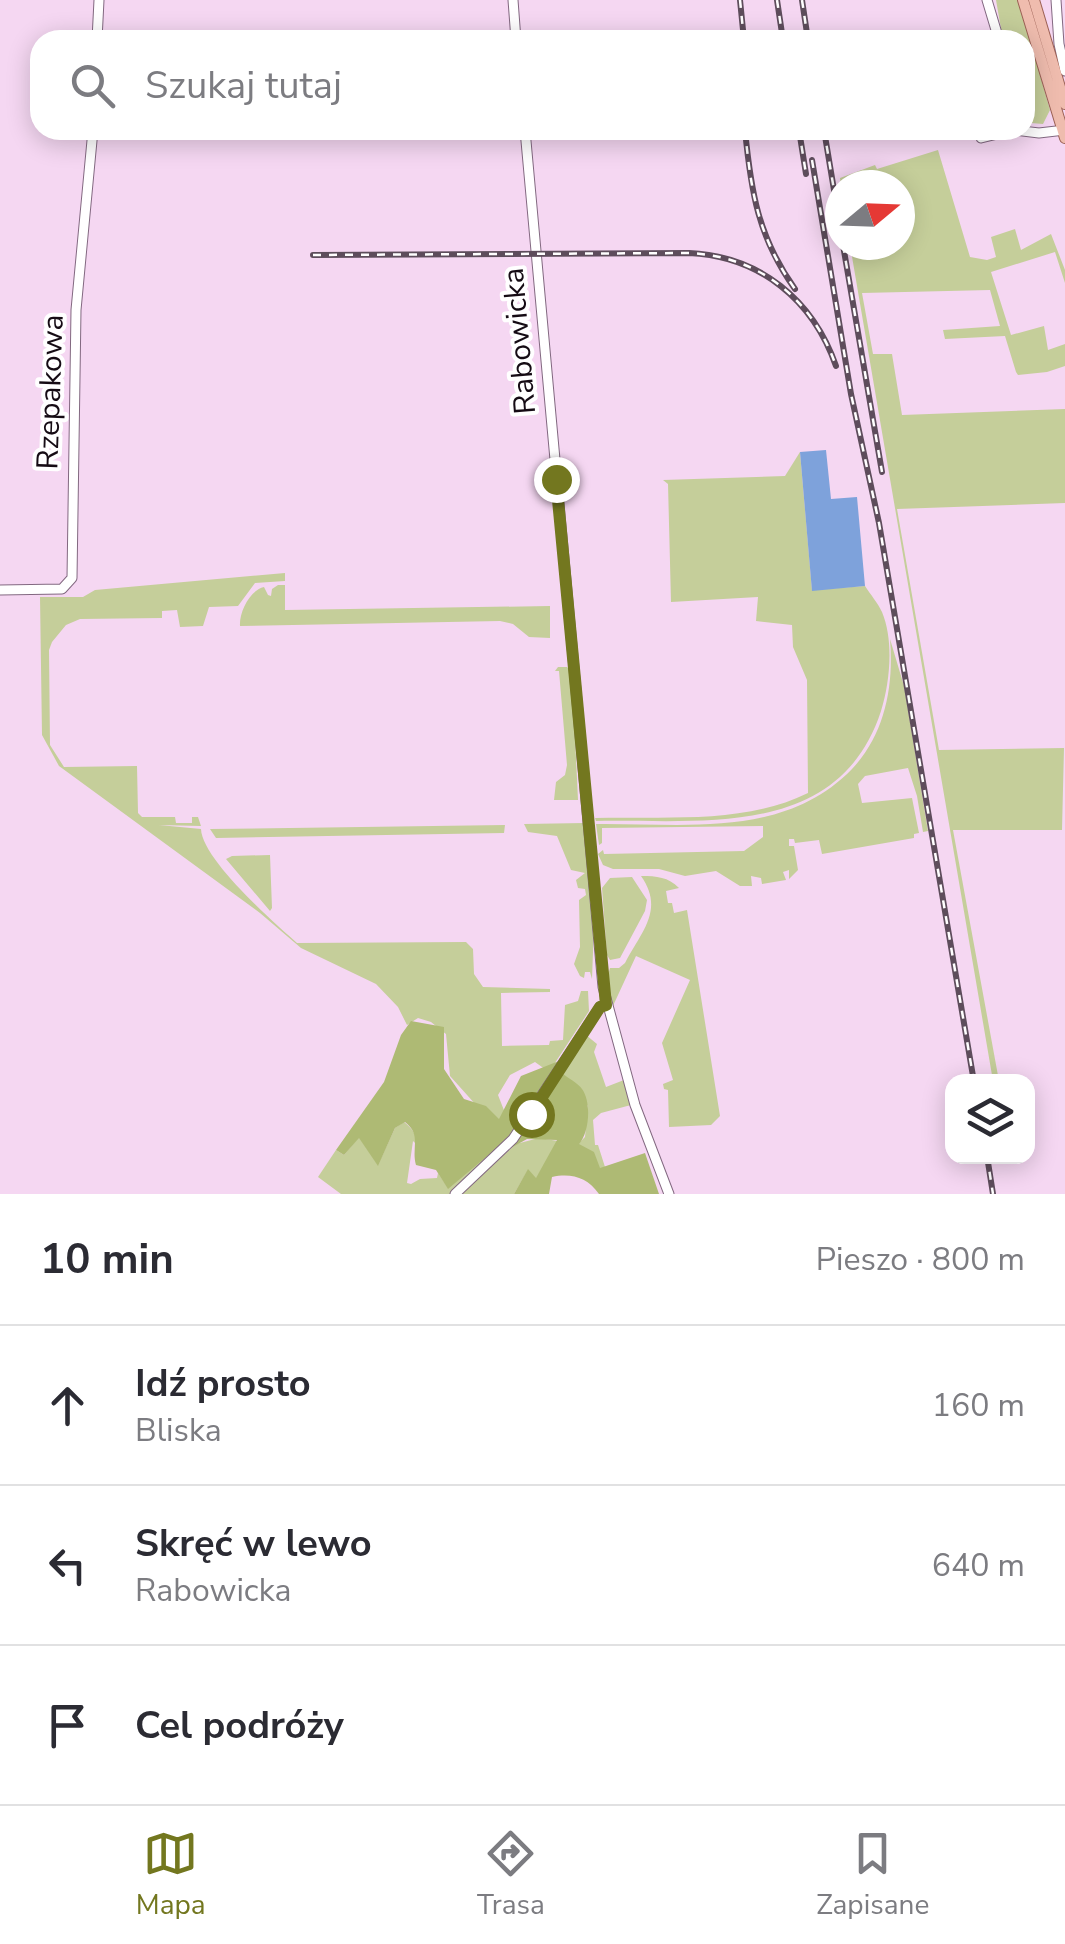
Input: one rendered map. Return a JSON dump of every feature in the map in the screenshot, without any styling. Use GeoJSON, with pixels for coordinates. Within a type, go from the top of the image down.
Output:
{"type":"FeatureCollection","features":[{"type":"Feature","properties":{"kind":"main road"},"geometry":{"type":"LineString","coordinates":[[1023,0],[1032,30]]}},
{"type":"Feature","properties":{"kind":"main road"},"geometry":{"type":"LineString","coordinates":[[1034,0],[1065,104]]}},
{"type":"Feature","properties":{"kind":"main road"},"geometry":{"type":"LineString","coordinates":[[1035,40],[1064,132]]}},
{"type":"Feature","properties":{"kind":"street"},"geometry":{"type":"LineString","coordinates":[[98,30],[99,0]]}},
{"type":"Feature","properties":{"kind":"street"},"geometry":{"type":"LineString","coordinates":[[512,0],[515,30]]}},
{"type":"Feature","properties":{"kind":"street"},"geometry":{"type":"LineString","coordinates":[[987,0],[996,30]]}},
{"type":"Feature","properties":{"kind":"street"},"geometry":{"type":"LineString","coordinates":[[1056,0],[1065,71]]}},
{"type":"Feature","properties":{"kind":"street"},"geometry":{"type":"LineString","coordinates":[[1048,129],[1053,114],[1050,89]]}},
{"type":"Feature","properties":{"kind":"street"},"geometry":{"type":"LineString","coordinates":[[1035,129],[1064,132]]}},
{"type":"Feature","properties":{"kind":"street"},"geometry":{"type":"LineString","coordinates":[[1048,129],[1058,136],[1064,132]]}},
{"type":"Feature","properties":{"kind":"street","name":"Rzepakowa"},"geometry":{"type":"LineString","coordinates":[[0,590],[62,589],[72,578],[76,310],[91,140]]}},
{"type":"Feature","properties":{"kind":"street","name":"Rabowicka"},"geometry":{"type":"LineString","coordinates":[[525,140],[606,1005],[635,1105],[669,1194]]}},
{"type":"Feature","properties":{"kind":"street"},"geometry":{"type":"LineString","coordinates":[[455,1194],[513,1139],[600,1007],[606,1005]]}},
{"type":"Feature","properties":{"kind":"green space"},"geometry":{"type":"Polygon","coordinates":[[[996,0],[1019,0],[1027,30],[1001,30],[996,0]]]}},
{"type":"Feature","properties":{"kind":"green space"},"geometry":{"type":"Polygon","coordinates":[[[1035,57],[1050,110],[1043,124],[1035,123],[1035,57]]]}},
{"type":"Feature","properties":{"kind":"green space"},"geometry":{"type":"Polygon","coordinates":[[[938,150],[970,257],[996,257],[991,237],[1015,229],[1021,250],[1051,234],[1065,270],[1065,283],[1055,252],[991,272],[1011,335],[1044,326],[1048,350],[1065,344],[1065,366],[1047,372],[1018,375],[1005,336],[945,339],[943,330],[1000,326],[990,290],[862,293],[873,354],[892,354],[902,415],[1065,409],[1065,503],[897,509],[939,750],[1064,748],[1062,830],[953,830],[998,1074],[992,1074],[853,260],[915,260],[915,170],[862,170],[875,165],[877,169],[938,150]]]}},
{"type":"Feature","properties":{"kind":"green space"},"geometry":{"type":"Polygon","coordinates":[[[800,452],[812,590],[865,586],[886,623],[887,687],[881,711],[861,753],[834,782],[800,802],[763,814],[679,821],[596,821],[595,818],[731,814],[783,803],[808,793],[807,680],[793,647],[792,625],[756,621],[758,597],[671,602],[668,484],[663,480],[785,476],[800,452]]]}},
{"type":"Feature","properties":{"kind":"green space"},"geometry":{"type":"Polygon","coordinates":[[[285,573],[285,581],[255,583],[238,606],[209,607],[203,626],[180,627],[177,610],[162,611],[162,618],[80,619],[66,625],[49,650],[50,745],[64,767],[137,766],[138,813],[142,817],[175,817],[176,823],[192,823],[192,817],[198,817],[201,826],[159,825],[201,829],[204,842],[225,873],[297,943],[466,942],[473,949],[474,974],[483,987],[550,989],[501,993],[502,1046],[549,1045],[550,1041],[563,1040],[565,1005],[578,1001],[581,991],[588,991],[589,1011],[549,1072],[535,1062],[510,1075],[498,1095],[507,1118],[494,1125],[450,1076],[446,1034],[418,1018],[407,1025],[398,1007],[376,984],[301,948],[260,913],[59,766],[42,735],[40,597],[83,597],[95,590],[285,573]]]}},
{"type":"Feature","properties":{"kind":"green space"},"geometry":{"type":"Polygon","coordinates":[[[278,585],[285,585],[285,610],[550,606],[550,638],[529,637],[513,624],[500,621],[240,626],[243,608],[254,592],[264,587],[271,596],[278,585]]]}},
{"type":"Feature","properties":{"kind":"green space"},"geometry":{"type":"Polygon","coordinates":[[[890,639],[904,686],[928,831],[923,832],[908,768],[865,776],[858,784],[862,803],[912,798],[919,833],[914,838],[822,854],[819,840],[795,843],[789,839],[798,870],[789,879],[789,870],[783,872],[786,880],[762,884],[761,878],[751,876],[752,886],[740,886],[716,871],[685,876],[659,869],[613,869],[603,865],[598,854],[603,850],[604,854],[744,851],[763,837],[763,826],[602,828],[599,845],[596,824],[732,822],[796,807],[825,791],[852,769],[880,725],[888,692],[890,639]]]}},
{"type":"Feature","properties":{"kind":"green space"},"geometry":{"type":"Polygon","coordinates":[[[567,667],[572,673],[578,800],[554,800],[556,782],[565,775],[567,765],[559,671],[555,671],[567,667]]]}},
{"type":"Feature","properties":{"kind":"green space"},"geometry":{"type":"Polygon","coordinates":[[[585,823],[594,925],[592,979],[590,972],[585,972],[584,978],[580,976],[574,964],[580,947],[579,900],[586,895],[576,880],[585,873],[571,870],[557,836],[528,832],[524,824],[585,823]]]}},
{"type":"Feature","properties":{"kind":"green space"},"geometry":{"type":"Polygon","coordinates":[[[505,825],[504,833],[216,838],[210,829],[505,825]]]}},
{"type":"Feature","properties":{"kind":"green space"},"geometry":{"type":"Polygon","coordinates":[[[270,855],[272,908],[270,911],[226,859],[270,855]]]}},
{"type":"Feature","properties":{"kind":"green space"},"geometry":{"type":"Polygon","coordinates":[[[641,876],[675,884],[679,888],[666,891],[668,903],[672,903],[674,913],[687,910],[720,1116],[711,1125],[669,1127],[668,1090],[663,1084],[673,1080],[662,1043],[690,980],[636,956],[612,1008],[607,978],[610,968],[625,963],[651,910],[648,888],[641,876]]]}},
{"type":"Feature","properties":{"kind":"green space"},"geometry":{"type":"Polygon","coordinates":[[[632,877],[647,900],[645,911],[620,958],[610,960],[602,888],[610,878],[632,877]]]}},
{"type":"Feature","properties":{"kind":"green space"},"geometry":{"type":"Polygon","coordinates":[[[411,1021],[444,1027],[444,1069],[464,1099],[486,1106],[499,1119],[521,1076],[569,1057],[563,1074],[582,1089],[588,1110],[579,1144],[594,1152],[600,1168],[645,1153],[659,1194],[599,1194],[584,1180],[566,1176],[552,1177],[549,1194],[514,1194],[528,1169],[536,1178],[557,1140],[527,1139],[509,1149],[504,1142],[448,1189],[436,1170],[416,1165],[415,1137],[405,1122],[395,1128],[378,1166],[359,1138],[344,1155],[336,1150],[384,1082],[401,1035],[411,1021]]]}},
{"type":"Feature","properties":{"kind":"green space"},"geometry":{"type":"Polygon","coordinates":[[[586,1035],[597,1044],[594,1052],[606,1087],[624,1080],[631,1105],[601,1113],[593,1120],[595,1145],[605,1167],[600,1169],[578,1144],[585,1137],[588,1106],[562,1074],[586,1035]]]}},
{"type":"Feature","properties":{"kind":"green space"},"geometry":{"type":"Polygon","coordinates":[[[404,1122],[417,1141],[417,1145],[413,1141],[407,1183],[411,1184],[437,1178],[438,1173],[448,1188],[504,1141],[451,1194],[341,1194],[318,1177],[336,1150],[344,1155],[359,1137],[378,1165],[395,1128],[404,1122]]]}},
{"type":"Feature","properties":{"kind":"green space"},"geometry":{"type":"Polygon","coordinates":[[[539,1138],[558,1141],[536,1179],[528,1170],[514,1194],[459,1194],[516,1144],[539,1138]]]}},
{"type":"Feature","properties":{"kind":"water"},"geometry":{"type":"Polygon","coordinates":[[[826,450],[831,499],[857,497],[865,586],[812,591],[800,452],[826,450]]]}},
{"type":"Feature","properties":{"kind":"railway"},"geometry":{"type":"LineString","coordinates":[[740,0],[743,30]]}},
{"type":"Feature","properties":{"kind":"railway"},"geometry":{"type":"LineString","coordinates":[[777,0],[782,30]]}},
{"type":"Feature","properties":{"kind":"railway"},"geometry":{"type":"LineString","coordinates":[[802,0],[806,30]]}},
{"type":"Feature","properties":{"kind":"railway"},"geometry":{"type":"LineString","coordinates":[[746,140],[758,213],[772,251],[795,289]]}},
{"type":"Feature","properties":{"kind":"railway"},"geometry":{"type":"LineString","coordinates":[[801,140],[806,174]]}},
{"type":"Feature","properties":{"kind":"railway"},"geometry":{"type":"LineString","coordinates":[[826,140],[831,170]]}},
{"type":"Feature","properties":{"kind":"railway"},"geometry":{"type":"LineString","coordinates":[[812,160],[851,394],[879,523],[973,1074]]}},
{"type":"Feature","properties":{"kind":"railway"},"geometry":{"type":"LineString","coordinates":[[313,255],[715,256],[761,273],[798,302],[826,342],[836,366]]}},
{"type":"Feature","properties":{"kind":"railway"},"geometry":{"type":"LineString","coordinates":[[846,260],[882,472]]}},
{"type":"Feature","properties":{"kind":"railway"},"geometry":{"type":"LineString","coordinates":[[988,1164],[993,1194]]}},
{"type":"Feature","properties":{"kind":"route"},"geometry":{"type":"LineString","coordinates":[[531,1114],[600,1007],[606,1005],[556,479]]}}]}
